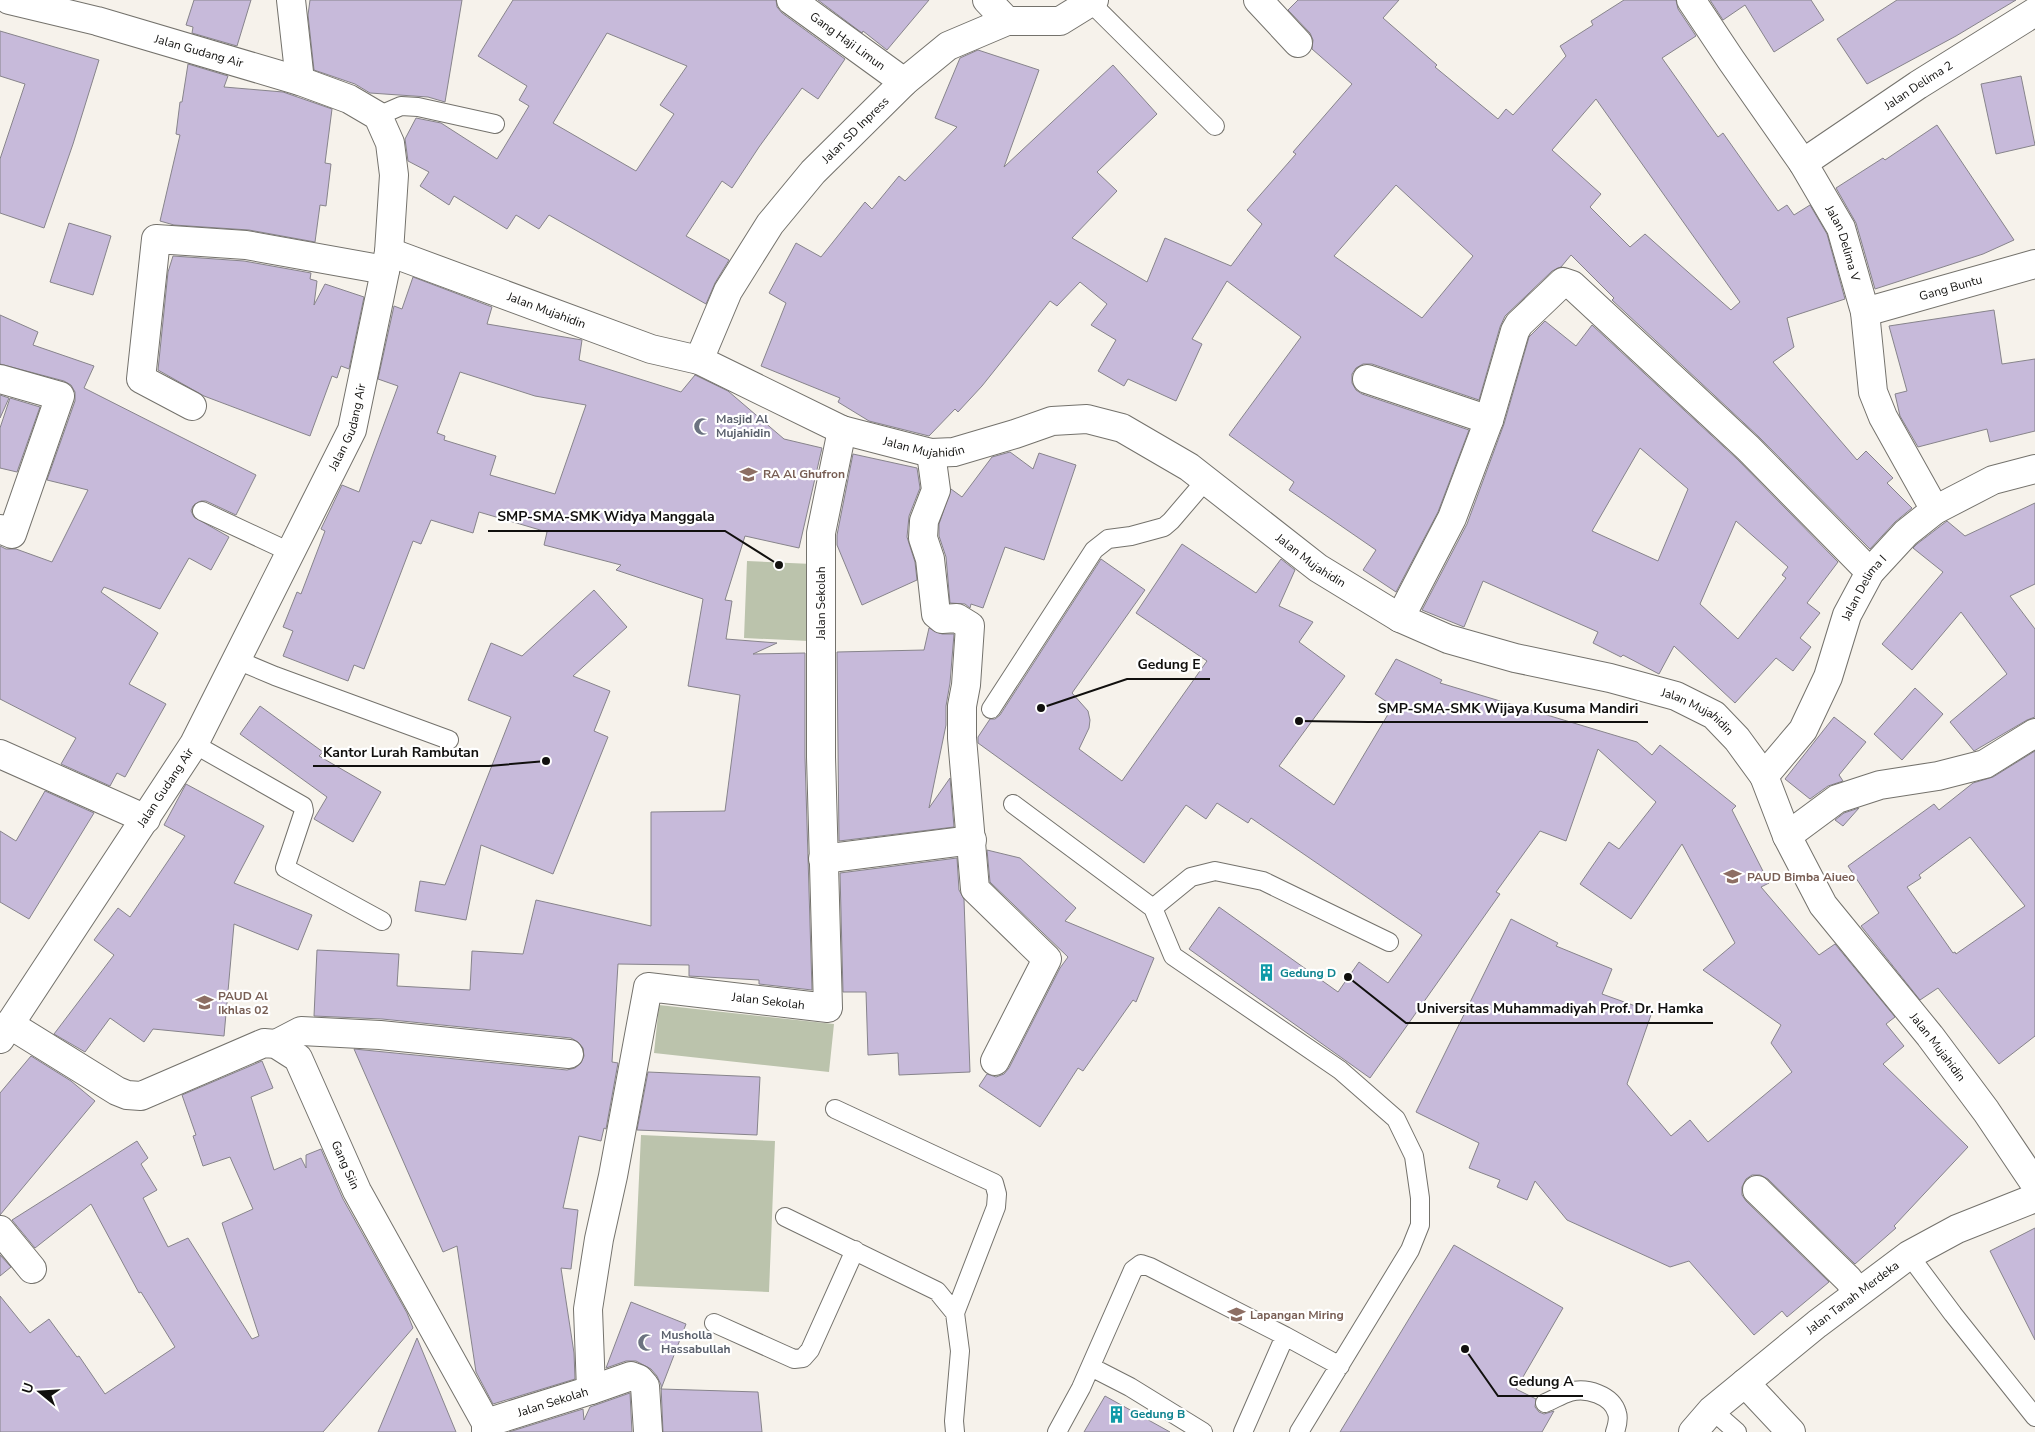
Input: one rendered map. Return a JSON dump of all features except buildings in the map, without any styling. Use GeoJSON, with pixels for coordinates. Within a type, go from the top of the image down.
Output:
{"type":"FeatureCollection","features":[{"type":"Feature","properties":{"kind":"street","name":"Jalan Gudang Air"},"geometry":{"type":"LineString","coordinates":[[3,1026],[146,819],[194,744],[352,430],[387,261],[394,175],[390,143],[378,116],[349,99],[300,81],[96,21],[9,0]]}},
{"type":"Feature","properties":{"kind":"street"},"geometry":{"type":"LineString","coordinates":[[291,0],[300,81]]}},
{"type":"Feature","properties":{"kind":"street","name":"Gang Haji Limun"},"geometry":{"type":"LineString","coordinates":[[791,0],[904,82]]}},
{"type":"Feature","properties":{"kind":"street"},"geometry":{"type":"LineString","coordinates":[[987,0],[1006,21]]}},
{"type":"Feature","properties":{"kind":"street"},"geometry":{"type":"LineString","coordinates":[[1258,0],[1298,43]]}},
{"type":"Feature","properties":{"kind":"street","name":"Jalan Delima V"},"geometry":{"type":"LineString","coordinates":[[1691,0],[1803,162],[1841,228],[1865,312],[1873,392],[1884,417],[1936,510]]}},
{"type":"Feature","properties":{"kind":"street","name":"Jalan SD Inpress"},"geometry":{"type":"LineString","coordinates":[[699,360],[728,291],[770,224],[813,172],[904,82],[948,46],[1006,21],[1060,21],[1092,1]]}},
{"type":"Feature","properties":{"kind":"street","name":"Jalan Delima 2"},"geometry":{"type":"LineString","coordinates":[[1803,162],[1918,85],[2035,12]]}},
{"type":"Feature","properties":{"kind":"street","name":"Jalan Mujahidin"},"geometry":{"type":"LineString","coordinates":[[192,406],[140,378],[156,239],[246,245],[387,261],[652,348],[699,360],[842,430],[931,453],[954,452],[1016,434],[1052,421],[1087,419],[1122,428],[1189,467],[1318,568],[1400,618],[1448,639],[1515,658],[1610,678],[1676,696],[1714,715],[1737,739],[1764,776],[1787,836],[1823,905],[1930,1036],[1986,1111],[2035,1184]]}},
{"type":"Feature","properties":{"kind":"street","name":"Gang Buntu"},"geometry":{"type":"LineString","coordinates":[[1865,312],[2035,264]]}},
{"type":"Feature","properties":{"kind":"street"},"geometry":{"type":"LineString","coordinates":[[1400,618],[1452,518],[1489,420],[1514,331],[1563,282],[1572,285],[1748,448],[1870,572]]}},
{"type":"Feature","properties":{"kind":"street"},"geometry":{"type":"LineString","coordinates":[[0,379],[60,396],[12,534],[0,529]]}},
{"type":"Feature","properties":{"kind":"street"},"geometry":{"type":"LineString","coordinates":[[1368,379],[1489,420]]}},
{"type":"Feature","properties":{"kind":"street","name":"Jalan Sekolah"},"geometry":{"type":"LineString","coordinates":[[486,1428],[591,1390],[588,1309],[599,1239],[613,1176],[648,987],[828,1008],[821,757],[821,533],[842,430]]}},
{"type":"Feature","properties":{"kind":"street"},"geometry":{"type":"LineString","coordinates":[[931,453],[936,490],[924,521],[923,538],[930,560],[936,614],[942,619],[957,618],[970,626],[966,684],[962,706],[962,738],[975,889],[1047,959],[995,1061]]}},
{"type":"Feature","properties":{"kind":"street","name":"Jalan Delima I"},"geometry":{"type":"LineString","coordinates":[[1764,776],[1803,730],[1828,677],[1847,615],[1870,572],[1906,533],[1936,510],[1993,480],[2035,469]]}},
{"type":"Feature","properties":{"kind":"street"},"geometry":{"type":"LineString","coordinates":[[1787,836],[1837,799],[1880,785],[1938,776],[1985,764],[2035,733]]}},
{"type":"Feature","properties":{"kind":"street"},"geometry":{"type":"LineString","coordinates":[[0,754],[146,819]]}},
{"type":"Feature","properties":{"kind":"street"},"geometry":{"type":"LineString","coordinates":[[824,859],[972,840]]}},
{"type":"Feature","properties":{"kind":"street"},"geometry":{"type":"LineString","coordinates":[[3,1026],[127,1095],[141,1096],[264,1043],[276,1044],[301,1031],[380,1035],[569,1054]]}},
{"type":"Feature","properties":{"kind":"street","name":"Gang Siin"},"geometry":{"type":"LineString","coordinates":[[276,1044],[298,1058],[357,1191],[486,1428]]}},
{"type":"Feature","properties":{"kind":"street"},"geometry":{"type":"LineString","coordinates":[[1758,1190],[1848,1279],[1858,1292]]}},
{"type":"Feature","properties":{"kind":"street","name":"Jalan Tanah Merdeka"},"geometry":{"type":"LineString","coordinates":[[1693,1432],[1712,1410],[1745,1383],[1858,1292],[1909,1256],[1957,1229],[2035,1198]]}},
{"type":"Feature","properties":{"kind":"street"},"geometry":{"type":"LineString","coordinates":[[0,1230],[32,1269]]}},
{"type":"Feature","properties":{"kind":"street"},"geometry":{"type":"LineString","coordinates":[[591,1390],[631,1376],[639,1380],[645,1386],[648,1432]]}},
{"type":"Feature","properties":{"kind":"street"},"geometry":{"type":"LineString","coordinates":[[1745,1383],[1792,1432]]}},
{"type":"Feature","properties":{"kind":"lane"},"geometry":{"type":"LineString","coordinates":[[1092,1],[1215,126]]}},
{"type":"Feature","properties":{"kind":"lane"},"geometry":{"type":"LineString","coordinates":[[378,116],[401,106],[418,107],[494,124]]}},
{"type":"Feature","properties":{"kind":"lane"},"geometry":{"type":"LineString","coordinates":[[991,709],[1094,550],[1108,539],[1131,536],[1164,527],[1206,480]]}},
{"type":"Feature","properties":{"kind":"lane"},"geometry":{"type":"LineString","coordinates":[[202,511],[290,552]]}},
{"type":"Feature","properties":{"kind":"lane"},"geometry":{"type":"LineString","coordinates":[[237,660],[275,676],[449,740]]}},
{"type":"Feature","properties":{"kind":"lane"},"geometry":{"type":"LineString","coordinates":[[194,744],[303,806],[304,811],[285,868],[382,921]]}},
{"type":"Feature","properties":{"kind":"lane"},"geometry":{"type":"LineString","coordinates":[[1013,804],[1152,908],[1173,956],[1340,1070],[1396,1119],[1414,1156],[1420,1198],[1420,1225],[1401,1266],[1300,1432]]}},
{"type":"Feature","properties":{"kind":"lane"},"geometry":{"type":"LineString","coordinates":[[1152,908],[1191,877],[1215,871],[1263,881],[1389,942]]}},
{"type":"Feature","properties":{"kind":"lane"},"geometry":{"type":"LineString","coordinates":[[835,1109],[994,1183],[997,1194],[996,1207],[955,1313],[960,1351],[954,1421],[956,1432]]}},
{"type":"Feature","properties":{"kind":"lane"},"geometry":{"type":"LineString","coordinates":[[785,1217],[937,1291],[955,1313]]}},
{"type":"Feature","properties":{"kind":"lane"},"geometry":{"type":"LineString","coordinates":[[714,1323],[794,1359],[803,1358],[810,1350],[855,1250]]}},
{"type":"Feature","properties":{"kind":"lane"},"geometry":{"type":"LineString","coordinates":[[1909,1256],[2035,1418]]}},
{"type":"Feature","properties":{"kind":"lane"},"geometry":{"type":"LineString","coordinates":[[1057,1432],[1081,1388],[1133,1270],[1141,1264],[1285,1336],[1340,1366]]}},
{"type":"Feature","properties":{"kind":"lane"},"geometry":{"type":"LineString","coordinates":[[1243,1432],[1285,1336]]}},
{"type":"Feature","properties":{"kind":"lane"},"geometry":{"type":"LineString","coordinates":[[1090,1367],[1130,1387],[1204,1432]]}},
{"type":"Feature","properties":{"kind":"lane"},"geometry":{"type":"LineString","coordinates":[[1545,1403],[1570,1392],[1587,1390],[1607,1399],[1617,1412],[1615,1432]]}},
{"type":"Feature","properties":{"kind":"lane"},"geometry":{"type":"LineString","coordinates":[[1712,1410],[1737,1432]]}},
{"type":"Feature","properties":{"kind":"green space"},"geometry":{"type":"Polygon","coordinates":[[[747,561],[812,564],[809,641],[744,638],[747,561]]]}},
{"type":"Feature","properties":{"kind":"green space"},"geometry":{"type":"Polygon","coordinates":[[[659,1005],[834,1024],[829,1072],[654,1053],[659,1005]]]}},
{"type":"Feature","properties":{"kind":"green space"},"geometry":{"type":"Polygon","coordinates":[[[641,1135],[775,1141],[769,1292],[634,1286],[641,1135]]]}},
{"type":"Feature","properties":{"kind":"place","name":"Masjid Al Mujahidin"},"geometry":{"type":"Point","coordinates":[702,426]}},
{"type":"Feature","properties":{"kind":"place","name":"RA Al Ghufron"},"geometry":{"type":"Point","coordinates":[749,474]}},
{"type":"Feature","properties":{"kind":"place","name":"SMP-SMA-SMK Widya Manggala"},"geometry":{"type":"Point","coordinates":[779,565]}},
{"type":"Feature","properties":{"kind":"place","name":"Gedung E"},"geometry":{"type":"Point","coordinates":[1041,708]}},
{"type":"Feature","properties":{"kind":"place","name":"SMP-SMA-SMK Wijaya Kusuma Mandiri"},"geometry":{"type":"Point","coordinates":[1299,721]}},
{"type":"Feature","properties":{"kind":"place","name":"Kantor Lurah Rambutan"},"geometry":{"type":"Point","coordinates":[546,761]}},
{"type":"Feature","properties":{"kind":"place","name":"PAUD Bimba Aiueo"},"geometry":{"type":"Point","coordinates":[1733,877]}},
{"type":"Feature","properties":{"kind":"place","name":"Gedung D"},"geometry":{"type":"Point","coordinates":[1266,973]}},
{"type":"Feature","properties":{"kind":"place","name":"Universitas Muhammadiyah Prof. Dr. Hamka"},"geometry":{"type":"Point","coordinates":[1348,977]}},
{"type":"Feature","properties":{"kind":"place","name":"PAUD Al Ikhlas 02"},"geometry":{"type":"Point","coordinates":[204,1003]}},
{"type":"Feature","properties":{"kind":"place","name":"Lapangan Miring"},"geometry":{"type":"Point","coordinates":[1236,1315]}},
{"type":"Feature","properties":{"kind":"place","name":"Musholla Hassabullah"},"geometry":{"type":"Point","coordinates":[647,1342]}},
{"type":"Feature","properties":{"kind":"place","name":"Gedung A"},"geometry":{"type":"Point","coordinates":[1465,1349]}},
{"type":"Feature","properties":{"kind":"place","name":"Gedung B"},"geometry":{"type":"Point","coordinates":[1116,1414]}}]}
